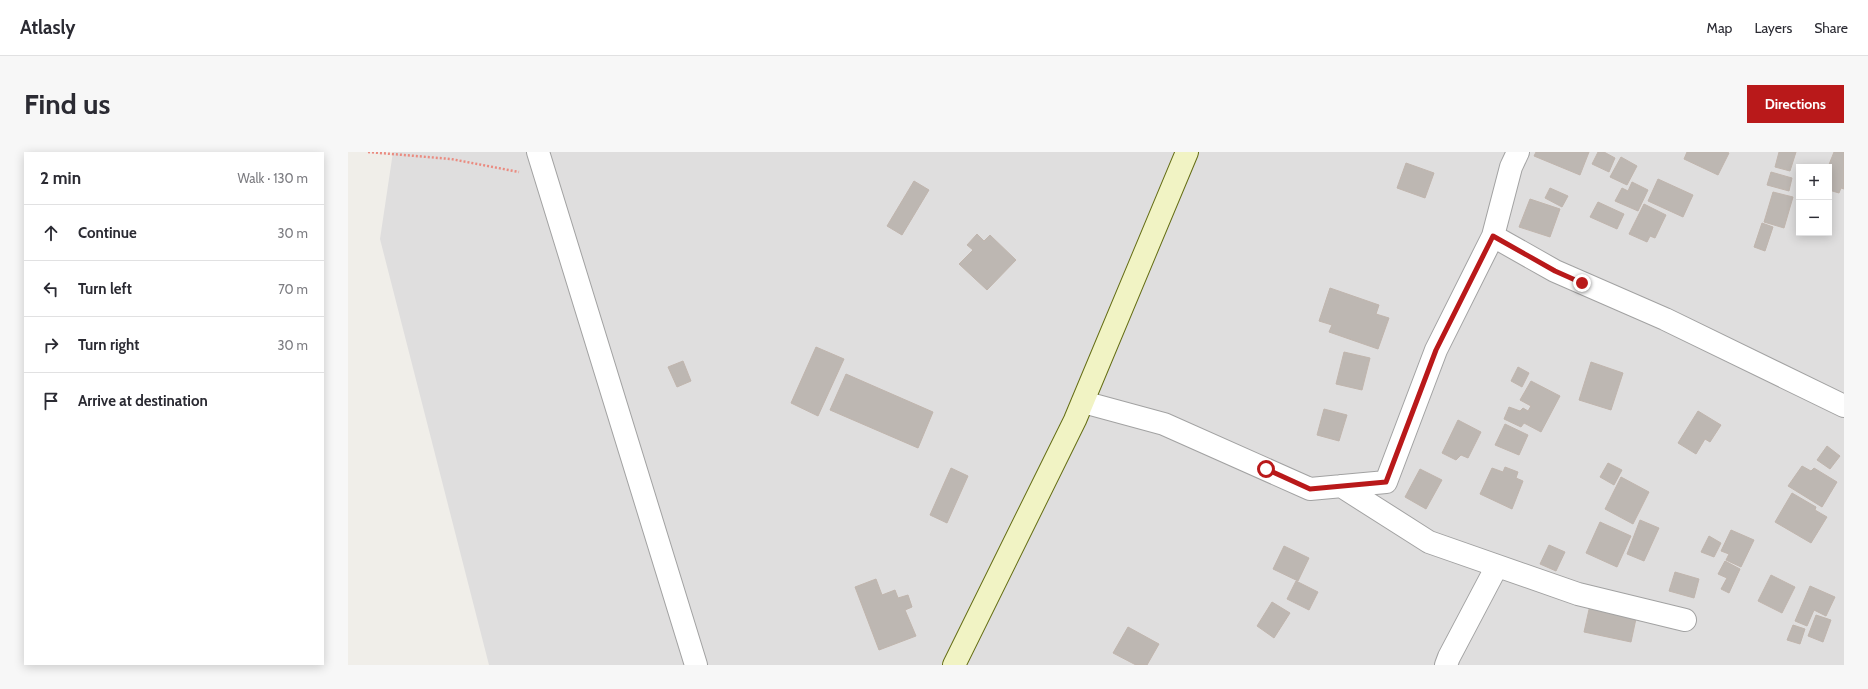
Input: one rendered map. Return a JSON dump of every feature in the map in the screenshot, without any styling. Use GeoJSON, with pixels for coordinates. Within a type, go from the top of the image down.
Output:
{"type":"FeatureCollection","features":[{"type":"Feature","properties":{"kind":"main road"},"geometry":{"type":"LineString","coordinates":[[954,665],[1083,402],[1186,152]]}},
{"type":"Feature","properties":{"kind":"street"},"geometry":{"type":"LineString","coordinates":[[538,152],[696,665]]}},
{"type":"Feature","properties":{"kind":"street"},"geometry":{"type":"LineString","coordinates":[[1083,402],[1164,424],[1310,489],[1386,482],[1436,350],[1493,236],[1511,167],[1518,152]]}},
{"type":"Feature","properties":{"kind":"street"},"geometry":{"type":"LineString","coordinates":[[1493,236],[1555,271],[1665,319],[1844,406]]}},
{"type":"Feature","properties":{"kind":"street"},"geometry":{"type":"LineString","coordinates":[[1341,486],[1429,542],[1578,594],[1685,620]]}},
{"type":"Feature","properties":{"kind":"street"},"geometry":{"type":"LineString","coordinates":[[1446,665],[1497,566]]}},
{"type":"Feature","properties":{"kind":"path"},"geometry":{"type":"LineString","coordinates":[[368,152],[451,159],[545,177]]}},
{"type":"Feature","properties":{"kind":"shaded area"},"geometry":{"type":"Polygon","coordinates":[[[393,152],[1844,152],[1844,665],[489,665],[380,239],[393,152]]]}},
{"type":"Feature","properties":{"kind":"building"},"geometry":{"type":"Polygon","coordinates":[[[1536,152],[1589,152],[1580,175],[1534,156],[1536,152]]]}},
{"type":"Feature","properties":{"kind":"building"},"geometry":{"type":"Polygon","coordinates":[[[1598,152],[1604,152],[1615,158],[1609,172],[1592,164],[1598,152]]]}},
{"type":"Feature","properties":{"kind":"building"},"geometry":{"type":"Polygon","coordinates":[[[1687,152],[1729,153],[1718,175],[1684,159],[1687,152]]]}},
{"type":"Feature","properties":{"kind":"building"},"geometry":{"type":"Polygon","coordinates":[[[1779,152],[1796,152],[1790,171],[1775,167],[1779,152]]]}},
{"type":"Feature","properties":{"kind":"building"},"geometry":{"type":"Polygon","coordinates":[[[1834,152],[1844,152],[1844,189],[1841,188],[1839,193],[1832,191],[1832,164],[1829,164],[1834,152]]]}},
{"type":"Feature","properties":{"kind":"building"},"geometry":{"type":"Polygon","coordinates":[[[1621,157],[1637,166],[1627,185],[1610,177],[1621,157]]]}},
{"type":"Feature","properties":{"kind":"building"},"geometry":{"type":"Polygon","coordinates":[[[1406,163],[1434,173],[1425,198],[1397,188],[1406,163]]]}},
{"type":"Feature","properties":{"kind":"building"},"geometry":{"type":"Polygon","coordinates":[[[1771,172],[1792,178],[1789,191],[1767,185],[1771,172]]]}},
{"type":"Feature","properties":{"kind":"building"},"geometry":{"type":"Polygon","coordinates":[[[1658,179],[1693,195],[1683,217],[1648,201],[1658,179]]]}},
{"type":"Feature","properties":{"kind":"building"},"geometry":{"type":"Polygon","coordinates":[[[914,181],[929,190],[902,235],[887,226],[914,181]]]}},
{"type":"Feature","properties":{"kind":"building"},"geometry":{"type":"Polygon","coordinates":[[[1632,182],[1648,190],[1638,211],[1615,201],[1622,188],[1628,191],[1632,182]]]}},
{"type":"Feature","properties":{"kind":"building"},"geometry":{"type":"Polygon","coordinates":[[[1550,188],[1568,196],[1562,207],[1545,198],[1550,188]]]}},
{"type":"Feature","properties":{"kind":"building"},"geometry":{"type":"Polygon","coordinates":[[[1773,192],[1793,197],[1784,228],[1764,222],[1773,192]]]}},
{"type":"Feature","properties":{"kind":"building"},"geometry":{"type":"Polygon","coordinates":[[[1530,199],[1560,209],[1550,237],[1519,227],[1530,199]]]}},
{"type":"Feature","properties":{"kind":"building"},"geometry":{"type":"Polygon","coordinates":[[[1598,202],[1624,214],[1617,229],[1590,217],[1598,202]]]}},
{"type":"Feature","properties":{"kind":"building"},"geometry":{"type":"Polygon","coordinates":[[[1644,204],[1666,215],[1655,238],[1650,236],[1647,242],[1629,234],[1644,204]]]}},
{"type":"Feature","properties":{"kind":"building"},"geometry":{"type":"Polygon","coordinates":[[[1762,223],[1773,227],[1765,251],[1754,247],[1762,223]]]}},
{"type":"Feature","properties":{"kind":"building"},"geometry":{"type":"Polygon","coordinates":[[[977,234],[984,241],[990,235],[1016,260],[987,290],[959,264],[973,250],[967,245],[977,234]]]}},
{"type":"Feature","properties":{"kind":"building"},"geometry":{"type":"Polygon","coordinates":[[[1330,288],[1379,305],[1376,314],[1389,318],[1378,349],[1329,332],[1332,325],[1319,321],[1330,288]]]}},
{"type":"Feature","properties":{"kind":"building"},"geometry":{"type":"Polygon","coordinates":[[[816,347],[844,359],[818,416],[791,403],[816,347]]]}},
{"type":"Feature","properties":{"kind":"building"},"geometry":{"type":"Polygon","coordinates":[[[1344,352],[1370,358],[1362,390],[1336,384],[1344,352]]]}},
{"type":"Feature","properties":{"kind":"building"},"geometry":{"type":"Polygon","coordinates":[[[683,361],[691,381],[677,387],[668,367],[683,361]]]}},
{"type":"Feature","properties":{"kind":"building"},"geometry":{"type":"Polygon","coordinates":[[[1591,362],[1623,373],[1611,410],[1579,400],[1591,362]]]}},
{"type":"Feature","properties":{"kind":"building"},"geometry":{"type":"Polygon","coordinates":[[[1518,367],[1529,373],[1522,387],[1511,381],[1518,367]]]}},
{"type":"Feature","properties":{"kind":"building"},"geometry":{"type":"Polygon","coordinates":[[[846,374],[933,412],[918,448],[830,410],[846,374]]]}},
{"type":"Feature","properties":{"kind":"building"},"geometry":{"type":"Polygon","coordinates":[[[1531,381],[1560,396],[1541,432],[1524,423],[1521,427],[1504,419],[1509,407],[1520,411],[1523,408],[1528,411],[1531,406],[1520,400],[1531,381]]]}},
{"type":"Feature","properties":{"kind":"building"},"geometry":{"type":"Polygon","coordinates":[[[1324,409],[1347,415],[1339,441],[1317,435],[1324,409]]]}},
{"type":"Feature","properties":{"kind":"building"},"geometry":{"type":"Polygon","coordinates":[[[1698,411],[1721,425],[1710,442],[1705,439],[1696,454],[1678,443],[1698,411]]]}},
{"type":"Feature","properties":{"kind":"building"},"geometry":{"type":"Polygon","coordinates":[[[1458,420],[1481,432],[1468,458],[1461,455],[1456,460],[1442,453],[1458,420]]]}},
{"type":"Feature","properties":{"kind":"building"},"geometry":{"type":"Polygon","coordinates":[[[1505,424],[1528,435],[1519,455],[1495,445],[1505,424]]]}},
{"type":"Feature","properties":{"kind":"building"},"geometry":{"type":"Polygon","coordinates":[[[1827,446],[1840,456],[1830,469],[1817,460],[1827,446]]]}},
{"type":"Feature","properties":{"kind":"building"},"geometry":{"type":"Polygon","coordinates":[[[1608,463],[1622,470],[1614,485],[1600,477],[1608,463]]]}},
{"type":"Feature","properties":{"kind":"building"},"geometry":{"type":"Polygon","coordinates":[[[1802,466],[1811,471],[1814,468],[1837,482],[1822,507],[1788,486],[1802,466]]]}},
{"type":"Feature","properties":{"kind":"building"},"geometry":{"type":"Polygon","coordinates":[[[1505,467],[1518,472],[1516,478],[1523,481],[1512,509],[1480,494],[1492,468],[1503,472],[1505,467]]]}},
{"type":"Feature","properties":{"kind":"building"},"geometry":{"type":"Polygon","coordinates":[[[951,468],[968,476],[947,523],[930,515],[951,468]]]}},
{"type":"Feature","properties":{"kind":"building"},"geometry":{"type":"Polygon","coordinates":[[[1420,469],[1442,480],[1426,509],[1405,497],[1420,469]]]}},
{"type":"Feature","properties":{"kind":"building"},"geometry":{"type":"Polygon","coordinates":[[[1621,477],[1649,492],[1633,524],[1605,509],[1621,477]]]}},
{"type":"Feature","properties":{"kind":"building"},"geometry":{"type":"Polygon","coordinates":[[[1792,493],[1816,507],[1815,510],[1827,517],[1811,543],[1775,522],[1792,493]]]}},
{"type":"Feature","properties":{"kind":"building"},"geometry":{"type":"Polygon","coordinates":[[[1640,520],[1659,528],[1644,561],[1627,554],[1640,520]]]}},
{"type":"Feature","properties":{"kind":"building"},"geometry":{"type":"Polygon","coordinates":[[[1600,522],[1631,536],[1617,567],[1586,553],[1600,522]]]}},
{"type":"Feature","properties":{"kind":"building"},"geometry":{"type":"Polygon","coordinates":[[[1731,530],[1754,540],[1741,567],[1726,560],[1729,554],[1721,551],[1731,530]]]}},
{"type":"Feature","properties":{"kind":"building"},"geometry":{"type":"Polygon","coordinates":[[[1709,536],[1721,543],[1714,557],[1701,552],[1709,536]]]}},
{"type":"Feature","properties":{"kind":"building"},"geometry":{"type":"Polygon","coordinates":[[[1549,545],[1565,552],[1556,571],[1540,564],[1549,545]]]}},
{"type":"Feature","properties":{"kind":"building"},"geometry":{"type":"Polygon","coordinates":[[[1284,546],[1309,558],[1298,581],[1273,569],[1284,546]]]}},
{"type":"Feature","properties":{"kind":"building"},"geometry":{"type":"Polygon","coordinates":[[[1725,561],[1740,569],[1729,593],[1721,589],[1727,578],[1718,574],[1725,561]]]}},
{"type":"Feature","properties":{"kind":"building"},"geometry":{"type":"Polygon","coordinates":[[[1675,572],[1699,579],[1694,598],[1669,591],[1675,572]]]}},
{"type":"Feature","properties":{"kind":"building"},"geometry":{"type":"Polygon","coordinates":[[[1771,575],[1795,587],[1782,613],[1758,601],[1771,575]]]}},
{"type":"Feature","properties":{"kind":"building"},"geometry":{"type":"Polygon","coordinates":[[[876,579],[882,595],[895,590],[898,598],[908,595],[912,607],[905,610],[916,636],[879,650],[855,587],[876,579]]]}},
{"type":"Feature","properties":{"kind":"building"},"geometry":{"type":"Polygon","coordinates":[[[1296,581],[1318,592],[1309,610],[1287,599],[1296,581]]]}},
{"type":"Feature","properties":{"kind":"building"},"geometry":{"type":"Polygon","coordinates":[[[1810,586],[1835,597],[1826,616],[1814,610],[1807,626],[1795,621],[1810,586]]]}},
{"type":"Feature","properties":{"kind":"building"},"geometry":{"type":"Polygon","coordinates":[[[1272,602],[1290,613],[1274,638],[1257,626],[1272,602]]]}},
{"type":"Feature","properties":{"kind":"building"},"geometry":{"type":"Polygon","coordinates":[[[1590,605],[1637,614],[1631,642],[1584,632],[1590,605]]]}},
{"type":"Feature","properties":{"kind":"building"},"geometry":{"type":"Polygon","coordinates":[[[1816,615],[1831,620],[1823,642],[1808,636],[1816,615]]]}},
{"type":"Feature","properties":{"kind":"building"},"geometry":{"type":"Polygon","coordinates":[[[1793,625],[1805,629],[1800,644],[1787,640],[1793,625]]]}},
{"type":"Feature","properties":{"kind":"building"},"geometry":{"type":"Polygon","coordinates":[[[1128,627],[1159,644],[1147,665],[1136,665],[1113,653],[1128,627]]]}},
{"type":"Feature","properties":{"kind":"route"},"geometry":{"type":"LineString","coordinates":[[1266,469],[1310,489],[1386,482],[1436,350],[1493,236],[1555,271],[1582,283]]}}]}
